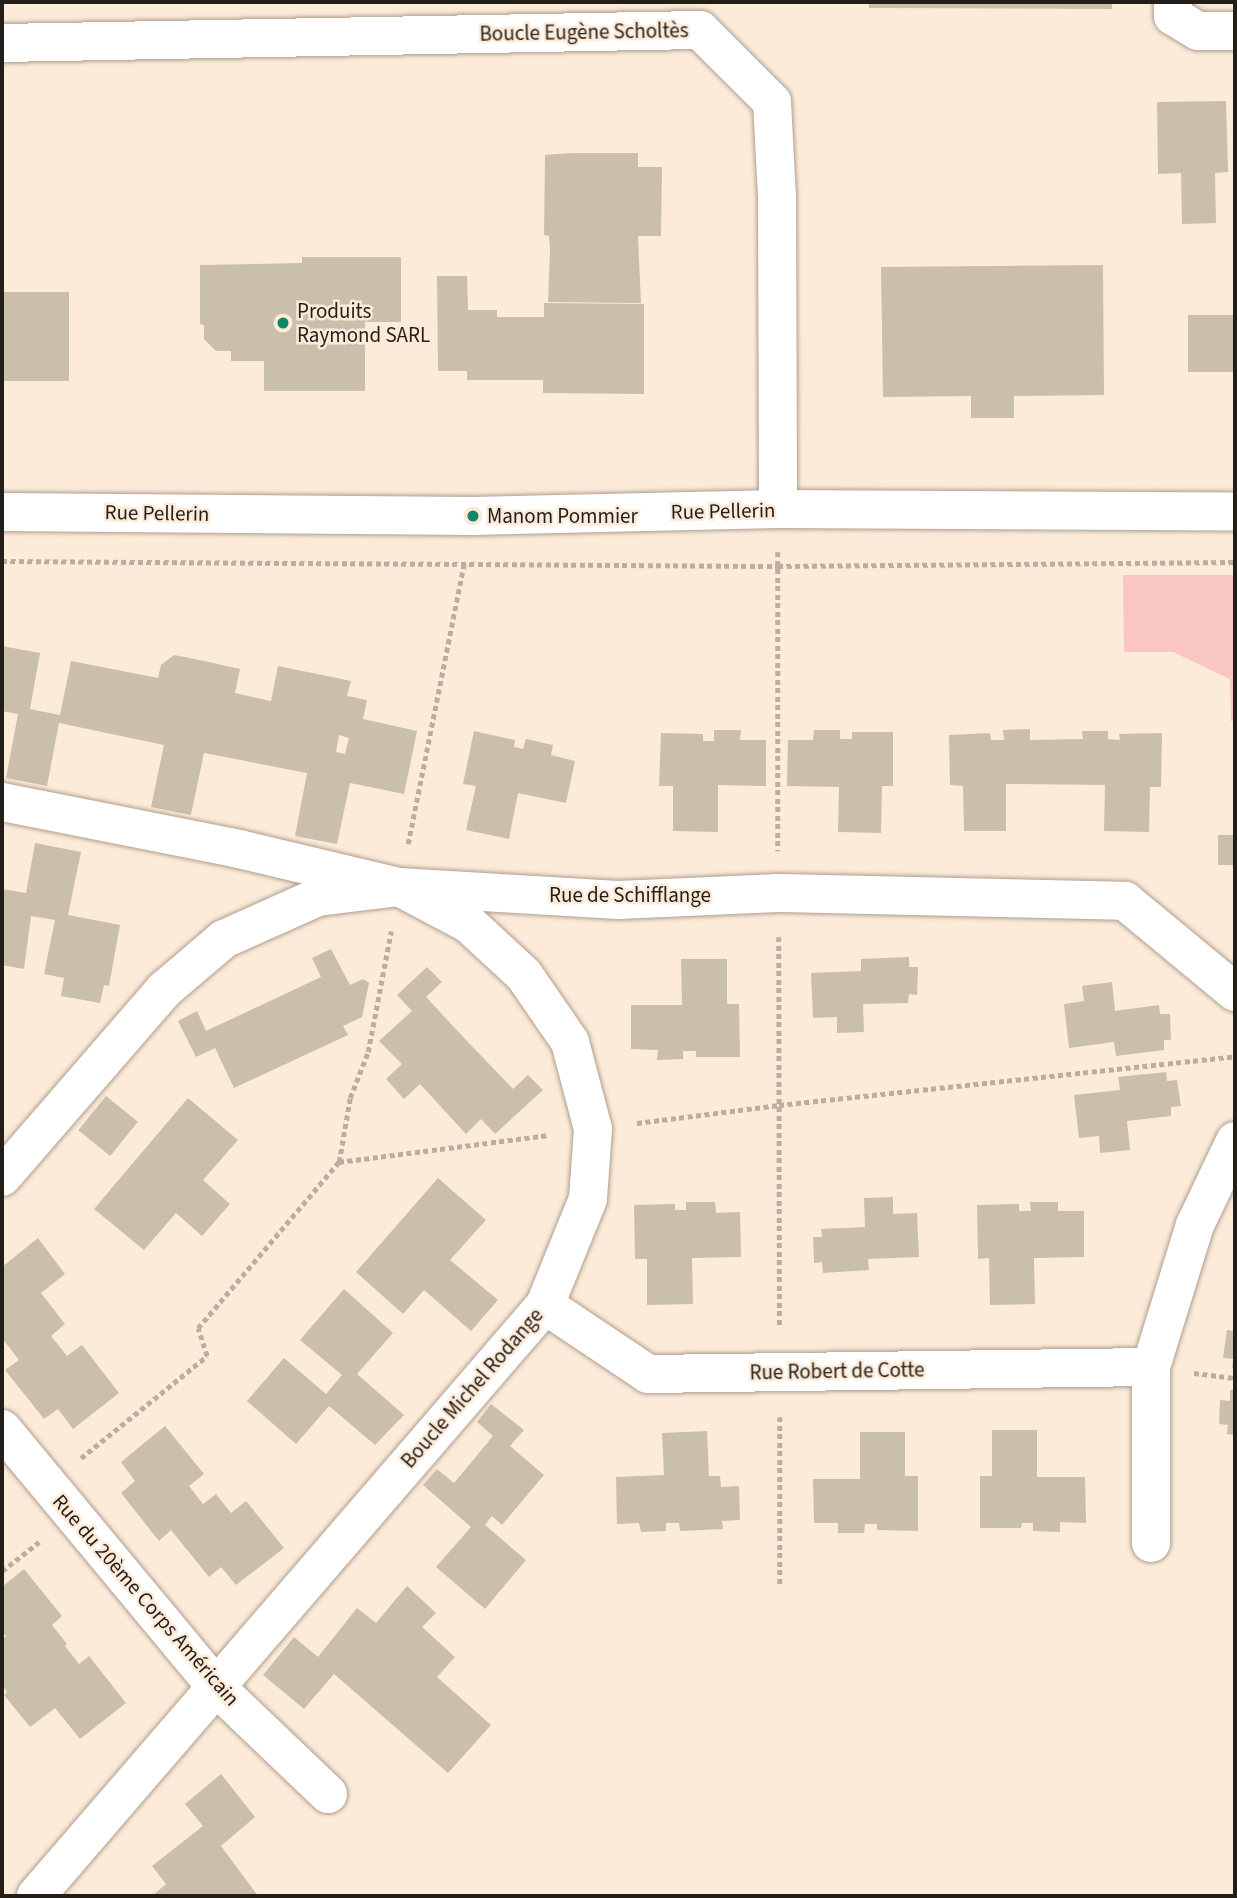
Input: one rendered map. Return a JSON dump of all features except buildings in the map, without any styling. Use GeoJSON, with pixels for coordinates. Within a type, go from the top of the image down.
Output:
{"type":"FeatureCollection","features":[{"type":"Feature","properties":{"kind":"street"},"geometry":{"type":"LineString","coordinates":[[1173,2],[1173,16],[1198,31],[1235,32]]}},
{"type":"Feature","properties":{"kind":"street","name":"Boucle Eugène Scholtès"},"geometry":{"type":"LineString","coordinates":[[2,43],[700,30],[772,102],[777,199],[778,509]]}},
{"type":"Feature","properties":{"kind":"street","name":"Rue Pellerin"},"geometry":{"type":"LineString","coordinates":[[2,512],[473,516],[778,509],[1235,511]]}},
{"type":"Feature","properties":{"kind":"street","name":"Rue de Schifflange"},"geometry":{"type":"LineString","coordinates":[[2,802],[239,849],[399,887],[618,900],[779,893],[1125,901],[1235,992]]}},
{"type":"Feature","properties":{"kind":"street"},"geometry":{"type":"LineString","coordinates":[[2,1177],[164,990],[224,939],[318,897],[399,887]]}},
{"type":"Feature","properties":{"kind":"street","name":"Boucle Michel Rodange"},"geometry":{"type":"LineString","coordinates":[[36,1896],[545,1305],[588,1199],[593,1129],[570,1042],[524,975],[470,924],[399,887]]}},
{"type":"Feature","properties":{"kind":"street"},"geometry":{"type":"LineString","coordinates":[[1151,1543],[1151,1367],[1195,1225],[1235,1141]]}},
{"type":"Feature","properties":{"kind":"street","name":"Rue Robert de Cotte"},"geometry":{"type":"LineString","coordinates":[[545,1305],[648,1374],[1151,1367]]}},
{"type":"Feature","properties":{"kind":"street","name":"Rue du 20ème Corps Américain"},"geometry":{"type":"LineString","coordinates":[[2,1429],[216,1687],[328,1794]]}},
{"type":"Feature","properties":{"kind":"path"},"geometry":{"type":"LineString","coordinates":[[778,509],[780,1584]]}},
{"type":"Feature","properties":{"kind":"path"},"geometry":{"type":"LineString","coordinates":[[2,561],[778,566],[1235,562]]}},
{"type":"Feature","properties":{"kind":"path"},"geometry":{"type":"LineString","coordinates":[[47,1484],[207,1356],[198,1328],[339,1162],[779,1105],[1235,1056]]}},
{"type":"Feature","properties":{"kind":"shaded area"},"geometry":{"type":"Polygon","coordinates":[[[1123,575],[1235,575],[1235,722],[1231,721],[1230,679],[1173,652],[1124,652],[1123,575]]]}},
{"type":"Feature","properties":{"kind":"place","name":"Produits Raymond SARL"},"geometry":{"type":"Point","coordinates":[283,323]}},
{"type":"Feature","properties":{"kind":"place","name":"Manom Pommier"},"geometry":{"type":"Point","coordinates":[473,516]}}]}
